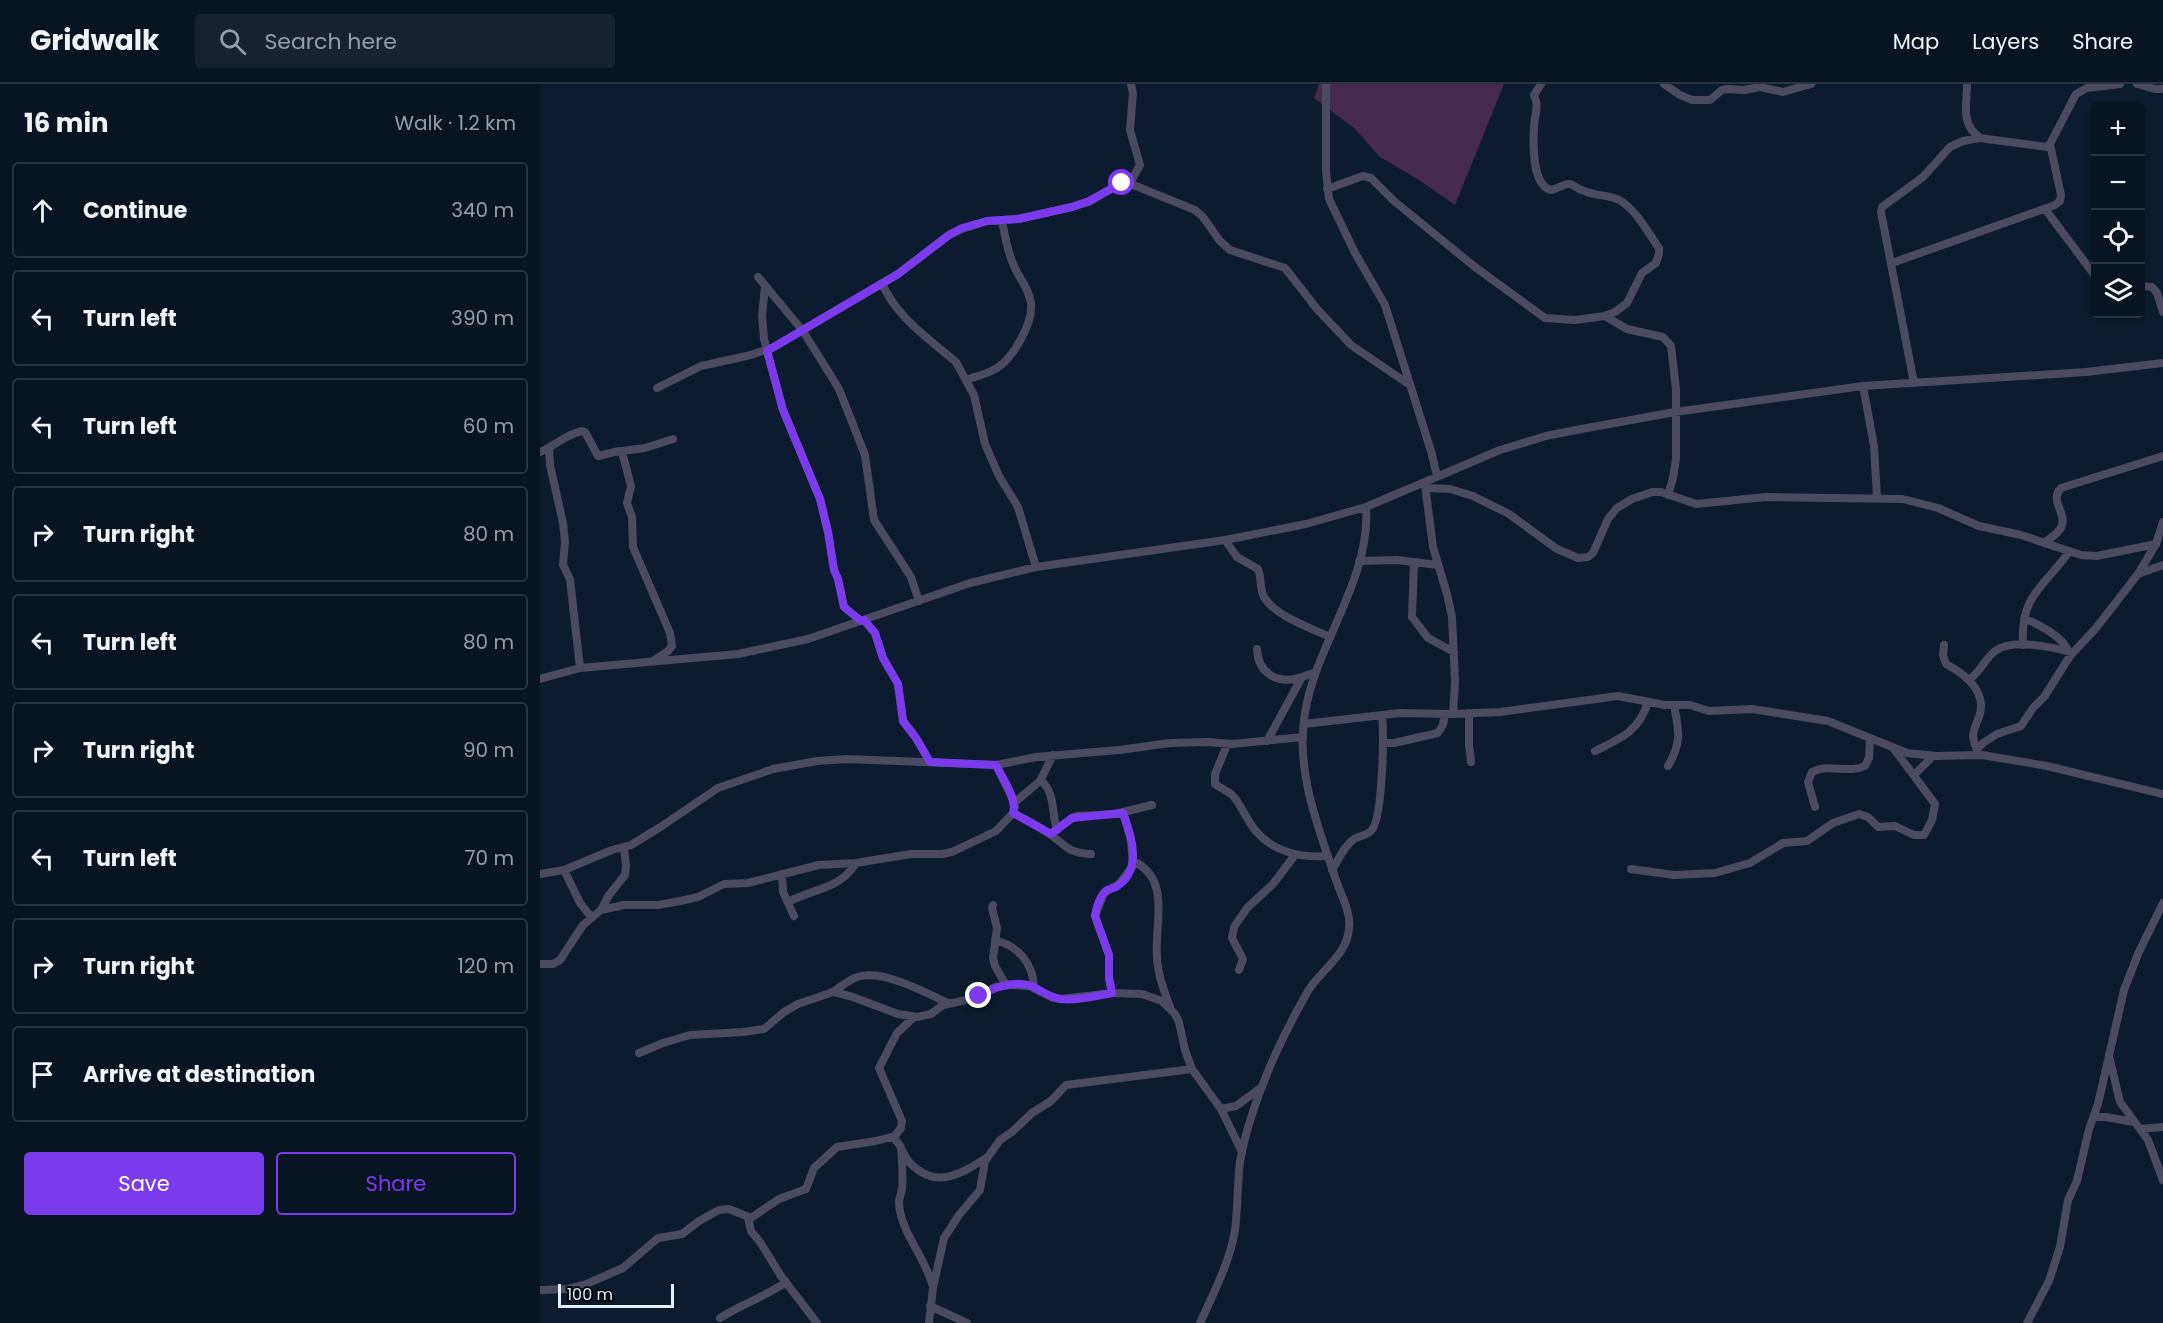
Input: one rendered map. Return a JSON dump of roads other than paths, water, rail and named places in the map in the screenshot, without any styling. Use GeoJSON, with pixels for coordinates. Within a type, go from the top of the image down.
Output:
{"type":"FeatureCollection","features":[{"type":"Feature","properties":{"kind":"street"},"geometry":{"type":"LineString","coordinates":[[1130,183],[1140,165],[1130,130],[1133,93],[1131,84]]}},
{"type":"Feature","properties":{"kind":"street"},"geometry":{"type":"LineString","coordinates":[[1326,84],[1327,189],[1336,216],[1385,305],[1437,476]]}},
{"type":"Feature","properties":{"kind":"street"},"geometry":{"type":"LineString","coordinates":[[1327,189],[1366,176],[1475,267],[1545,318],[1559,320],[1605,316],[1615,312],[1628,303],[1642,273],[1656,263],[1659,248],[1630,208],[1617,199],[1583,191],[1567,183],[1552,190],[1542,186],[1538,179],[1534,158],[1533,127],[1538,107],[1534,95],[1541,84]]}},
{"type":"Feature","properties":{"kind":"street"},"geometry":{"type":"LineString","coordinates":[[1664,84],[1692,100],[1710,99],[1722,90],[1760,87],[1783,92],[1811,84]]}},
{"type":"Feature","properties":{"kind":"street"},"geometry":{"type":"LineString","coordinates":[[1967,84],[1966,120],[1970,131],[1980,138]]}},
{"type":"Feature","properties":{"kind":"street"},"geometry":{"type":"LineString","coordinates":[[1914,382],[1881,212],[1882,207],[1923,177],[1950,147],[1963,141],[1980,138],[2043,148],[2050,144],[2076,94],[2086,88],[2120,84]]}},
{"type":"Feature","properties":{"kind":"street"},"geometry":{"type":"LineString","coordinates":[[2137,84],[2163,89]]}},
{"type":"Feature","properties":{"kind":"street"},"geometry":{"type":"LineString","coordinates":[[1892,263],[2055,205],[2060,201],[2061,195],[2050,144]]}},
{"type":"Feature","properties":{"kind":"street"},"geometry":{"type":"LineString","coordinates":[[657,388],[701,366],[767,351],[898,274],[949,235],[972,225],[1018,219],[1072,207],[1103,194],[1117,184],[1130,183],[1195,210],[1230,250],[1285,268],[1317,309],[1351,345],[1410,386]]}},
{"type":"Feature","properties":{"kind":"street"},"geometry":{"type":"LineString","coordinates":[[2045,209],[2091,270]]}},
{"type":"Feature","properties":{"kind":"street"},"geometry":{"type":"LineString","coordinates":[[966,380],[1000,367],[1018,344],[1030,315],[1029,294],[1012,262],[1002,220]]}},
{"type":"Feature","properties":{"kind":"street"},"geometry":{"type":"LineString","coordinates":[[758,277],[803,331],[832,377],[846,405],[865,455],[874,520],[911,577],[919,601]]}},
{"type":"Feature","properties":{"kind":"street"},"geometry":{"type":"LineString","coordinates":[[882,283],[899,311],[924,336],[956,362],[966,380],[974,395],[985,444],[999,476],[1018,507],[1036,567]]}},
{"type":"Feature","properties":{"kind":"street"},"geometry":{"type":"LineString","coordinates":[[2145,286],[2152,287],[2157,293],[2163,312]]}},
{"type":"Feature","properties":{"kind":"street"},"geometry":{"type":"LineString","coordinates":[[765,287],[762,316],[767,351],[783,410],[820,499],[844,607],[863,620],[875,633],[883,658],[898,684],[903,721],[930,762]]}},
{"type":"Feature","properties":{"kind":"street"},"geometry":{"type":"LineString","coordinates":[[1615,312],[1617,322]]}},
{"type":"Feature","properties":{"kind":"street"},"geometry":{"type":"LineString","coordinates":[[1605,316],[1627,329],[1656,334],[1667,340],[1671,346],[1674,369],[1676,458],[1668,495]]}},
{"type":"Feature","properties":{"kind":"street"},"geometry":{"type":"LineString","coordinates":[[540,679],[580,668],[738,654],[808,639],[970,583],[1036,567],[1225,540],[1305,524],[1366,507],[1425,484],[1437,476],[1500,450],[1546,436],[1675,412],[1863,386],[2086,372],[2163,363]]}},
{"type":"Feature","properties":{"kind":"street"},"geometry":{"type":"LineString","coordinates":[[1863,386],[1874,446],[1877,498]]}},
{"type":"Feature","properties":{"kind":"street"},"geometry":{"type":"LineString","coordinates":[[540,452],[582,431],[588,437],[597,456],[645,448],[673,439]]}},
{"type":"Feature","properties":{"kind":"street"},"geometry":{"type":"LineString","coordinates":[[549,448],[550,465],[563,523],[563,564],[570,579],[580,668]]}},
{"type":"Feature","properties":{"kind":"street"},"geometry":{"type":"LineString","coordinates":[[622,452],[631,486],[627,502],[632,517],[633,543],[670,633],[672,646],[651,663]]}},
{"type":"Feature","properties":{"kind":"street"},"geometry":{"type":"LineString","coordinates":[[2044,543],[2057,533],[2062,525],[2062,514],[2056,500],[2061,488],[2163,456]]}},
{"type":"Feature","properties":{"kind":"street"},"geometry":{"type":"LineString","coordinates":[[1425,484],[1473,496],[1509,514],[1557,549],[1578,558],[1588,557],[1593,553],[1608,519],[1617,508],[1642,494],[1652,492],[1696,504],[1766,497],[1903,499],[1938,508],[1979,526],[2069,552],[2097,556],[2156,544]]}},
{"type":"Feature","properties":{"kind":"street"},"geometry":{"type":"LineString","coordinates":[[1383,743],[1394,743],[1437,733],[1449,714],[1454,652],[1449,603],[1433,547],[1425,484]]}},
{"type":"Feature","properties":{"kind":"street"},"geometry":{"type":"LineString","coordinates":[[1200,1323],[1230,1249],[1235,1230],[1242,1152],[1262,1087],[1293,1017],[1310,989],[1344,946],[1348,936],[1350,925],[1348,911],[1332,870],[1313,808],[1306,777],[1303,737],[1309,694],[1359,561],[1366,536],[1366,507]]}},
{"type":"Feature","properties":{"kind":"street"},"geometry":{"type":"LineString","coordinates":[[1977,752],[1983,742],[1997,734],[2021,726],[2044,697],[2071,652],[2096,628],[2138,574],[2156,544],[2163,522]]}},
{"type":"Feature","properties":{"kind":"street"},"geometry":{"type":"LineString","coordinates":[[1225,540],[1240,560],[1258,569],[1264,597],[1270,604],[1297,622],[1330,636]]}},
{"type":"Feature","properties":{"kind":"street"},"geometry":{"type":"LineString","coordinates":[[2023,645],[2024,619],[2029,602],[2034,592],[2069,552]]}},
{"type":"Feature","properties":{"kind":"street"},"geometry":{"type":"LineString","coordinates":[[1359,561],[1438,565]]}},
{"type":"Feature","properties":{"kind":"street"},"geometry":{"type":"LineString","coordinates":[[1414,562],[1412,617],[1428,638],[1454,652]]}},
{"type":"Feature","properties":{"kind":"street"},"geometry":{"type":"LineString","coordinates":[[2138,574],[2163,565]]}},
{"type":"Feature","properties":{"kind":"street"},"geometry":{"type":"LineString","coordinates":[[2024,619],[2059,638],[2071,652]]}},
{"type":"Feature","properties":{"kind":"street"},"geometry":{"type":"LineString","coordinates":[[1944,645],[1942,655],[1946,664],[1970,680],[1980,704],[1980,715],[1972,734],[1977,752]]}},
{"type":"Feature","properties":{"kind":"street"},"geometry":{"type":"LineString","coordinates":[[1970,680],[1994,652],[2003,647],[2023,645],[2071,652]]}},
{"type":"Feature","properties":{"kind":"street"},"geometry":{"type":"LineString","coordinates":[[1257,649],[1259,663],[1266,672],[1292,679],[1316,672]]}},
{"type":"Feature","properties":{"kind":"street"},"geometry":{"type":"LineString","coordinates":[[1267,741],[1302,677]]}},
{"type":"Feature","properties":{"kind":"street"},"geometry":{"type":"LineString","coordinates":[[1304,724],[1416,712],[1449,714],[1500,712],[1618,696],[1648,702],[1690,705],[1715,711],[1752,709],[1828,721],[1907,753],[1933,756],[1977,752],[2163,794]]}},
{"type":"Feature","properties":{"kind":"street"},"geometry":{"type":"LineString","coordinates":[[1595,751],[1626,734],[1640,723],[1648,702]]}},
{"type":"Feature","properties":{"kind":"street"},"geometry":{"type":"LineString","coordinates":[[1668,766],[1678,746],[1679,730],[1674,705]]}},
{"type":"Feature","properties":{"kind":"street"},"geometry":{"type":"LineString","coordinates":[[1468,713],[1468,744],[1471,762]]}},
{"type":"Feature","properties":{"kind":"street"},"geometry":{"type":"LineString","coordinates":[[1332,870],[1347,845],[1368,833],[1374,826],[1379,801],[1383,715]]}},
{"type":"Feature","properties":{"kind":"street"},"geometry":{"type":"LineString","coordinates":[[540,874],[564,870],[638,841],[718,788],[773,769],[817,761],[847,759],[996,765],[1053,755],[1190,741],[1227,745],[1303,737]]}},
{"type":"Feature","properties":{"kind":"street"},"geometry":{"type":"LineString","coordinates":[[1815,807],[1808,782],[1812,772],[1827,767],[1847,769],[1866,766],[1869,758],[1870,738]]}},
{"type":"Feature","properties":{"kind":"street"},"geometry":{"type":"LineString","coordinates":[[1227,745],[1215,774],[1215,786],[1229,792],[1254,829],[1263,838],[1296,855],[1328,856]]}},
{"type":"Feature","properties":{"kind":"street"},"geometry":{"type":"LineString","coordinates":[[1631,869],[1674,875],[1715,873],[1750,863],[1783,843],[1807,841],[1833,823],[1858,814],[1868,817],[1878,827],[1895,826],[1914,835],[1924,835],[1931,824],[1935,804],[1893,748]]}},
{"type":"Feature","properties":{"kind":"street"},"geometry":{"type":"LineString","coordinates":[[1014,803],[1041,780],[1053,755]]}},
{"type":"Feature","properties":{"kind":"street"},"geometry":{"type":"LineString","coordinates":[[1914,775],[1933,756]]}},
{"type":"Feature","properties":{"kind":"street"},"geometry":{"type":"LineString","coordinates":[[601,910],[624,905],[658,905],[680,901],[698,897],[724,884],[748,883],[819,865],[856,864],[911,854],[952,852],[996,831],[1013,813],[1014,803],[996,765]]}},
{"type":"Feature","properties":{"kind":"street"},"geometry":{"type":"LineString","coordinates":[[1041,780],[1052,797],[1054,832]]}},
{"type":"Feature","properties":{"kind":"street"},"geometry":{"type":"LineString","coordinates":[[1054,832],[1077,816],[1123,813],[1152,805]]}},
{"type":"Feature","properties":{"kind":"street"},"geometry":{"type":"LineString","coordinates":[[1013,813],[1054,832],[1068,850],[1091,854]]}},
{"type":"Feature","properties":{"kind":"street"},"geometry":{"type":"LineString","coordinates":[[1112,993],[1109,978],[1109,955],[1095,916],[1104,893],[1116,886],[1131,871],[1133,861],[1131,840],[1123,813]]}},
{"type":"Feature","properties":{"kind":"street"},"geometry":{"type":"LineString","coordinates":[[540,964],[553,964],[560,960],[581,928],[601,910],[609,895],[625,875],[624,847]]}},
{"type":"Feature","properties":{"kind":"street"},"geometry":{"type":"LineString","coordinates":[[1239,970],[1243,959],[1232,938],[1234,927],[1247,908],[1273,884],[1296,855]]}},
{"type":"Feature","properties":{"kind":"street"},"geometry":{"type":"LineString","coordinates":[[1133,861],[1148,869],[1156,886],[1157,958],[1170,1007],[1179,1022],[1192,1069],[1221,1109],[1242,1152]]}},
{"type":"Feature","properties":{"kind":"street"},"geometry":{"type":"LineString","coordinates":[[788,902],[840,881],[856,864]]}},
{"type":"Feature","properties":{"kind":"street"},"geometry":{"type":"LineString","coordinates":[[564,870],[580,903],[592,918]]}},
{"type":"Feature","properties":{"kind":"street"},"geometry":{"type":"LineString","coordinates":[[782,874],[783,892],[794,916]]}},
{"type":"Feature","properties":{"kind":"street"},"geometry":{"type":"LineString","coordinates":[[2027,1323],[2049,1281],[2061,1247],[2068,1200],[2077,1181],[2124,990],[2138,954],[2163,903]]}},
{"type":"Feature","properties":{"kind":"street"},"geometry":{"type":"LineString","coordinates":[[993,905],[992,911],[997,921],[993,950],[995,966],[1006,985]]}},
{"type":"Feature","properties":{"kind":"street"},"geometry":{"type":"LineString","coordinates":[[994,940],[1009,945],[1025,958],[1034,987]]}},
{"type":"Feature","properties":{"kind":"street"},"geometry":{"type":"LineString","coordinates":[[639,1053],[690,1035],[764,1029],[784,1012],[798,1004],[833,992],[855,978],[873,975],[901,982],[948,1004]]}},
{"type":"Feature","properties":{"kind":"street"},"geometry":{"type":"LineString","coordinates":[[833,992],[898,1014],[914,1017],[926,1016],[948,1004],[971,999],[994,987],[1006,985],[1034,987],[1051,997],[1061,999],[1112,993],[1142,994],[1162,1001],[1170,1007]]}},
{"type":"Feature","properties":{"kind":"street"},"geometry":{"type":"LineString","coordinates":[[540,1290],[568,1289],[584,1285],[623,1268],[658,1238],[682,1234],[699,1221],[720,1210],[729,1209],[748,1218],[756,1216],[779,1198],[806,1189],[814,1168],[837,1147],[892,1137],[901,1128],[902,1121],[879,1068],[897,1033],[914,1017]]}},
{"type":"Feature","properties":{"kind":"street"},"geometry":{"type":"LineString","coordinates":[[2109,1057],[2120,1102],[2153,1151],[2163,1180]]}},
{"type":"Feature","properties":{"kind":"street"},"geometry":{"type":"LineString","coordinates":[[892,1137],[900,1145],[909,1162],[926,1174],[937,1177],[962,1174],[987,1158],[1000,1140],[1032,1113],[1051,1101],[1066,1085],[1192,1069]]}},
{"type":"Feature","properties":{"kind":"street"},"geometry":{"type":"LineString","coordinates":[[1221,1109],[1236,1106],[1262,1087]]}},
{"type":"Feature","properties":{"kind":"street"},"geometry":{"type":"LineString","coordinates":[[2094,1117],[2106,1117],[2137,1126],[2163,1127]]}},
{"type":"Feature","properties":{"kind":"street"},"geometry":{"type":"LineString","coordinates":[[902,1151],[903,1186],[899,1201],[901,1211],[906,1229],[920,1252],[933,1288]]}},
{"type":"Feature","properties":{"kind":"street"},"geometry":{"type":"LineString","coordinates":[[929,1323],[933,1288],[944,1238],[959,1215],[981,1190],[987,1158]]}},
{"type":"Feature","properties":{"kind":"street"},"geometry":{"type":"LineString","coordinates":[[748,1218],[751,1231],[818,1323]]}},
{"type":"Feature","properties":{"kind":"street"},"geometry":{"type":"LineString","coordinates":[[720,1318],[737,1307],[765,1296],[786,1282]]}},
{"type":"Feature","properties":{"kind":"street"},"geometry":{"type":"LineString","coordinates":[[930,1306],[966,1323]]}}]}
